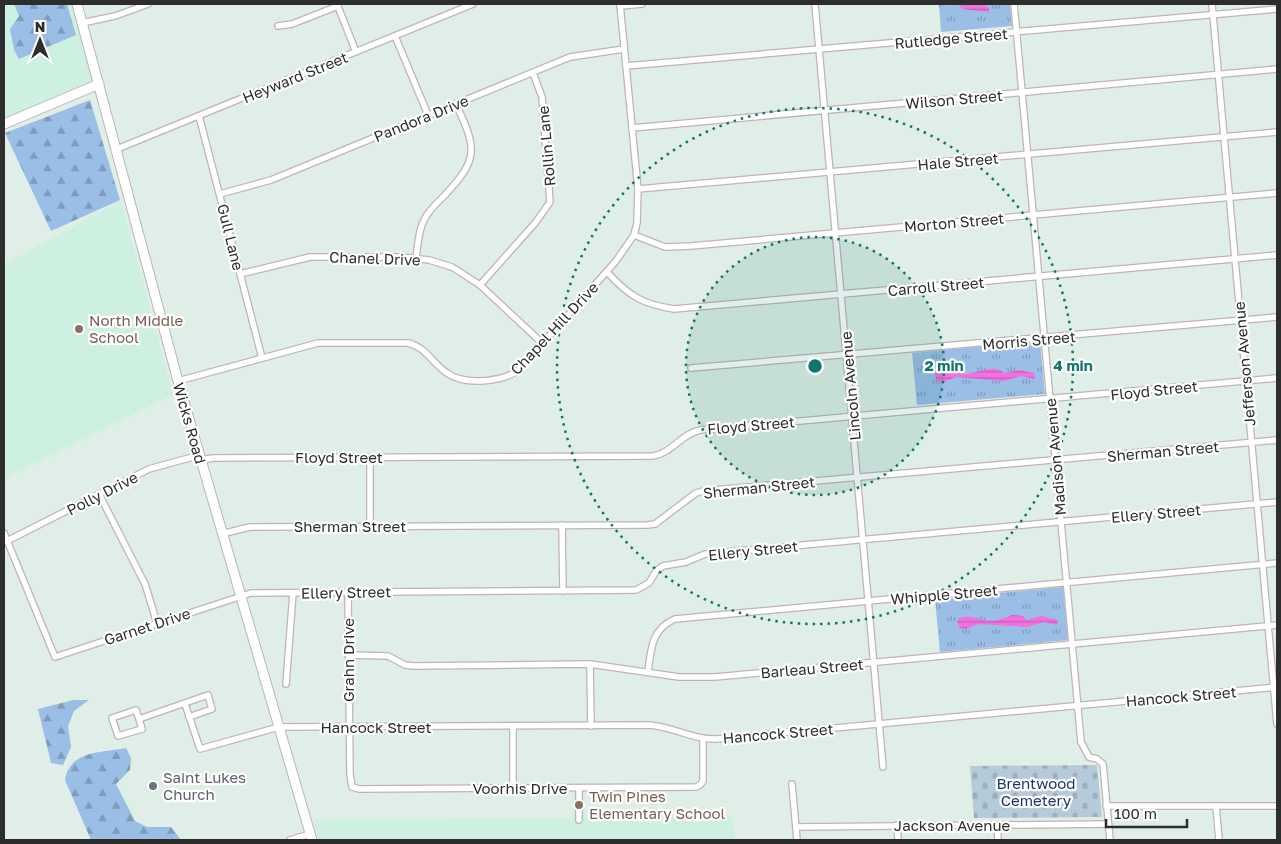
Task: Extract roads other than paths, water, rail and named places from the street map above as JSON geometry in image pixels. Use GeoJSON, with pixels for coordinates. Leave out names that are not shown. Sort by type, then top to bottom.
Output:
{"type":"FeatureCollection","features":[{"type":"Feature","properties":{"kind":"main road","name":"Wicks Road"},"geometry":{"type":"LineString","coordinates":[[77,4],[178,381],[239,596],[311,837]]}},
{"type":"Feature","properties":{"kind":"main road"},"geometry":{"type":"LineString","coordinates":[[4,124],[99,84]]}},
{"type":"Feature","properties":{"kind":"street"},"geometry":{"type":"LineString","coordinates":[[82,22],[115,16],[147,4]]}},
{"type":"Feature","properties":{"kind":"street","name":"Heyward Street"},"geometry":{"type":"LineString","coordinates":[[116,148],[473,4]]}},
{"type":"Feature","properties":{"kind":"street"},"geometry":{"type":"LineString","coordinates":[[620,5],[642,4]]}},
{"type":"Feature","properties":{"kind":"street","name":"Lincoln Avenue"},"geometry":{"type":"LineString","coordinates":[[815,4],[883,768]]}},
{"type":"Feature","properties":{"kind":"street","name":"Madison Avenue"},"geometry":{"type":"LineString","coordinates":[[1014,4],[1081,742],[1084,752],[1102,764],[1110,840]]}},
{"type":"Feature","properties":{"kind":"street","name":"Jefferson Avenue"},"geometry":{"type":"LineString","coordinates":[[1212,4],[1268,626],[1276,687],[1277,724]]}},
{"type":"Feature","properties":{"kind":"street"},"geometry":{"type":"LineString","coordinates":[[278,26],[292,24],[338,5],[356,52]]}},
{"type":"Feature","properties":{"kind":"street","name":"Chapel Hill Drive"},"geometry":{"type":"LineString","coordinates":[[178,381],[318,343],[408,342],[422,348],[446,373],[458,379],[502,379],[510,376],[520,368],[607,272],[634,235],[639,209],[638,189],[620,5]]}},
{"type":"Feature","properties":{"kind":"street","name":"Rutledge Street"},"geometry":{"type":"LineString","coordinates":[[626,66],[1277,9]]}},
{"type":"Feature","properties":{"kind":"street"},"geometry":{"type":"LineString","coordinates":[[395,36],[428,115]]}},
{"type":"Feature","properties":{"kind":"street","name":"Pandora Drive"},"geometry":{"type":"LineString","coordinates":[[220,194],[256,186],[581,54],[624,50]]}},
{"type":"Feature","properties":{"kind":"street","name":"Wilson Street"},"geometry":{"type":"LineString","coordinates":[[632,128],[1277,69]]}},
{"type":"Feature","properties":{"kind":"street","name":"Rollin Lane"},"geometry":{"type":"LineString","coordinates":[[480,285],[536,222],[550,202],[542,96],[533,72]]}},
{"type":"Feature","properties":{"kind":"street"},"geometry":{"type":"LineString","coordinates":[[416,258],[420,230],[424,218],[459,180],[471,157],[472,146],[469,134],[456,104]]}},
{"type":"Feature","properties":{"kind":"street","name":"Gull Lane"},"geometry":{"type":"LineString","coordinates":[[199,116],[262,358]]}},
{"type":"Feature","properties":{"kind":"street","name":"Hale Street"},"geometry":{"type":"LineString","coordinates":[[638,189],[1277,132]]}},
{"type":"Feature","properties":{"kind":"street","name":"Morton Street"},"geometry":{"type":"LineString","coordinates":[[634,235],[652,244],[674,248],[1277,193]]}},
{"type":"Feature","properties":{"kind":"street","name":"Carroll Street"},"geometry":{"type":"LineString","coordinates":[[607,272],[618,284],[643,302],[674,309],[1277,255]]}},
{"type":"Feature","properties":{"kind":"street","name":"Chanel Drive"},"geometry":{"type":"LineString","coordinates":[[240,274],[310,257],[416,258],[452,267],[480,285],[542,343]]}},
{"type":"Feature","properties":{"kind":"street","name":"Morris Street"},"geometry":{"type":"LineString","coordinates":[[691,368],[1277,317]]}},
{"type":"Feature","properties":{"kind":"street","name":"Floyd Street"},"geometry":{"type":"LineString","coordinates":[[200,457],[653,456],[666,452],[692,432],[700,430],[1277,378]]}},
{"type":"Feature","properties":{"kind":"street","name":"Sherman Street"},"geometry":{"type":"LineString","coordinates":[[221,534],[250,527],[655,524],[696,493],[703,491],[1277,440]]}},
{"type":"Feature","properties":{"kind":"street","name":"Polly Drive"},"geometry":{"type":"LineString","coordinates":[[7,541],[149,469],[200,457]]}},
{"type":"Feature","properties":{"kind":"street"},"geometry":{"type":"LineString","coordinates":[[370,457],[370,525]]}},
{"type":"Feature","properties":{"kind":"street"},"geometry":{"type":"LineString","coordinates":[[99,494],[145,584],[157,623]]}},
{"type":"Feature","properties":{"kind":"street","name":"Ellery Street"},"geometry":{"type":"LineString","coordinates":[[239,596],[251,593],[636,590],[649,583],[656,571],[663,566],[686,562],[706,554],[1277,502]]}},
{"type":"Feature","properties":{"kind":"street"},"geometry":{"type":"LineString","coordinates":[[562,525],[563,591]]}},
{"type":"Feature","properties":{"kind":"street"},"geometry":{"type":"LineString","coordinates":[[4,533],[7,541]]}},
{"type":"Feature","properties":{"kind":"street","name":"Garnet Drive"},"geometry":{"type":"LineString","coordinates":[[7,541],[55,657],[239,596]]}},
{"type":"Feature","properties":{"kind":"street","name":"Whipple Street"},"geometry":{"type":"LineString","coordinates":[[648,672],[653,639],[666,623],[675,619],[1277,563]]}},
{"type":"Feature","properties":{"kind":"street","name":"Grahn Drive"},"geometry":{"type":"LineString","coordinates":[[348,592],[352,787]]}},
{"type":"Feature","properties":{"kind":"street"},"geometry":{"type":"LineString","coordinates":[[286,684],[293,593]]}},
{"type":"Feature","properties":{"kind":"street","name":"Barleau Street"},"geometry":{"type":"LineString","coordinates":[[348,655],[388,656],[405,665],[414,666],[590,664],[648,672],[707,677],[1277,625]]}},
{"type":"Feature","properties":{"kind":"street"},"geometry":{"type":"LineString","coordinates":[[590,664],[590,726]]}},
{"type":"Feature","properties":{"kind":"street","name":"Hancock Street"},"geometry":{"type":"LineString","coordinates":[[190,717],[200,749],[279,727],[661,726],[703,740],[1276,687]]}},
{"type":"Feature","properties":{"kind":"street"},"geometry":{"type":"LineString","coordinates":[[139,719],[208,695],[212,709],[190,717],[185,704]]}},
{"type":"Feature","properties":{"kind":"street"},"geometry":{"type":"LineString","coordinates":[[136,710],[139,719],[142,729],[118,736],[112,718],[136,710]]}},
{"type":"Feature","properties":{"kind":"street"},"geometry":{"type":"LineString","coordinates":[[513,727],[513,788]]}},
{"type":"Feature","properties":{"kind":"street","name":"Voorhis Drive"},"geometry":{"type":"LineString","coordinates":[[352,787],[359,789],[579,788],[700,785],[703,781],[703,740]]}},
{"type":"Feature","properties":{"kind":"street"},"geometry":{"type":"LineString","coordinates":[[792,784],[797,840]]}},
{"type":"Feature","properties":{"kind":"street"},"geometry":{"type":"LineString","coordinates":[[579,788],[579,820]]}},
{"type":"Feature","properties":{"kind":"street"},"geometry":{"type":"LineString","coordinates":[[1106,806],[1277,806]]}},
{"type":"Feature","properties":{"kind":"street"},"geometry":{"type":"LineString","coordinates":[[1216,806],[1220,840]]}},
{"type":"Feature","properties":{"kind":"street","name":"Jackson Avenue"},"geometry":{"type":"LineString","coordinates":[[796,827],[1108,824]]}},
{"type":"Feature","properties":{"kind":"street"},"geometry":{"type":"LineString","coordinates":[[997,825],[998,840]]}},
{"type":"Feature","properties":{"kind":"street"},"geometry":{"type":"LineString","coordinates":[[897,826],[898,840]]}},
{"type":"Feature","properties":{"kind":"street"},"geometry":{"type":"LineString","coordinates":[[290,840],[311,837]]}},
{"type":"Feature","properties":{"kind":"place","name":"North Middle School"},"geometry":{"type":"Point","coordinates":[79,329]}},
{"type":"Feature","properties":{"kind":"place","name":"Saint Lukes Church"},"geometry":{"type":"Point","coordinates":[153,786]}},
{"type":"Feature","properties":{"kind":"place","name":"Twin Pines Elementary School"},"geometry":{"type":"Point","coordinates":[579,805]}},
{"type":"Feature","properties":{"kind":"park label","name":"Brentwood Cemetery"},"geometry":{"type":"Point","coordinates":[1036,792]}}]}
